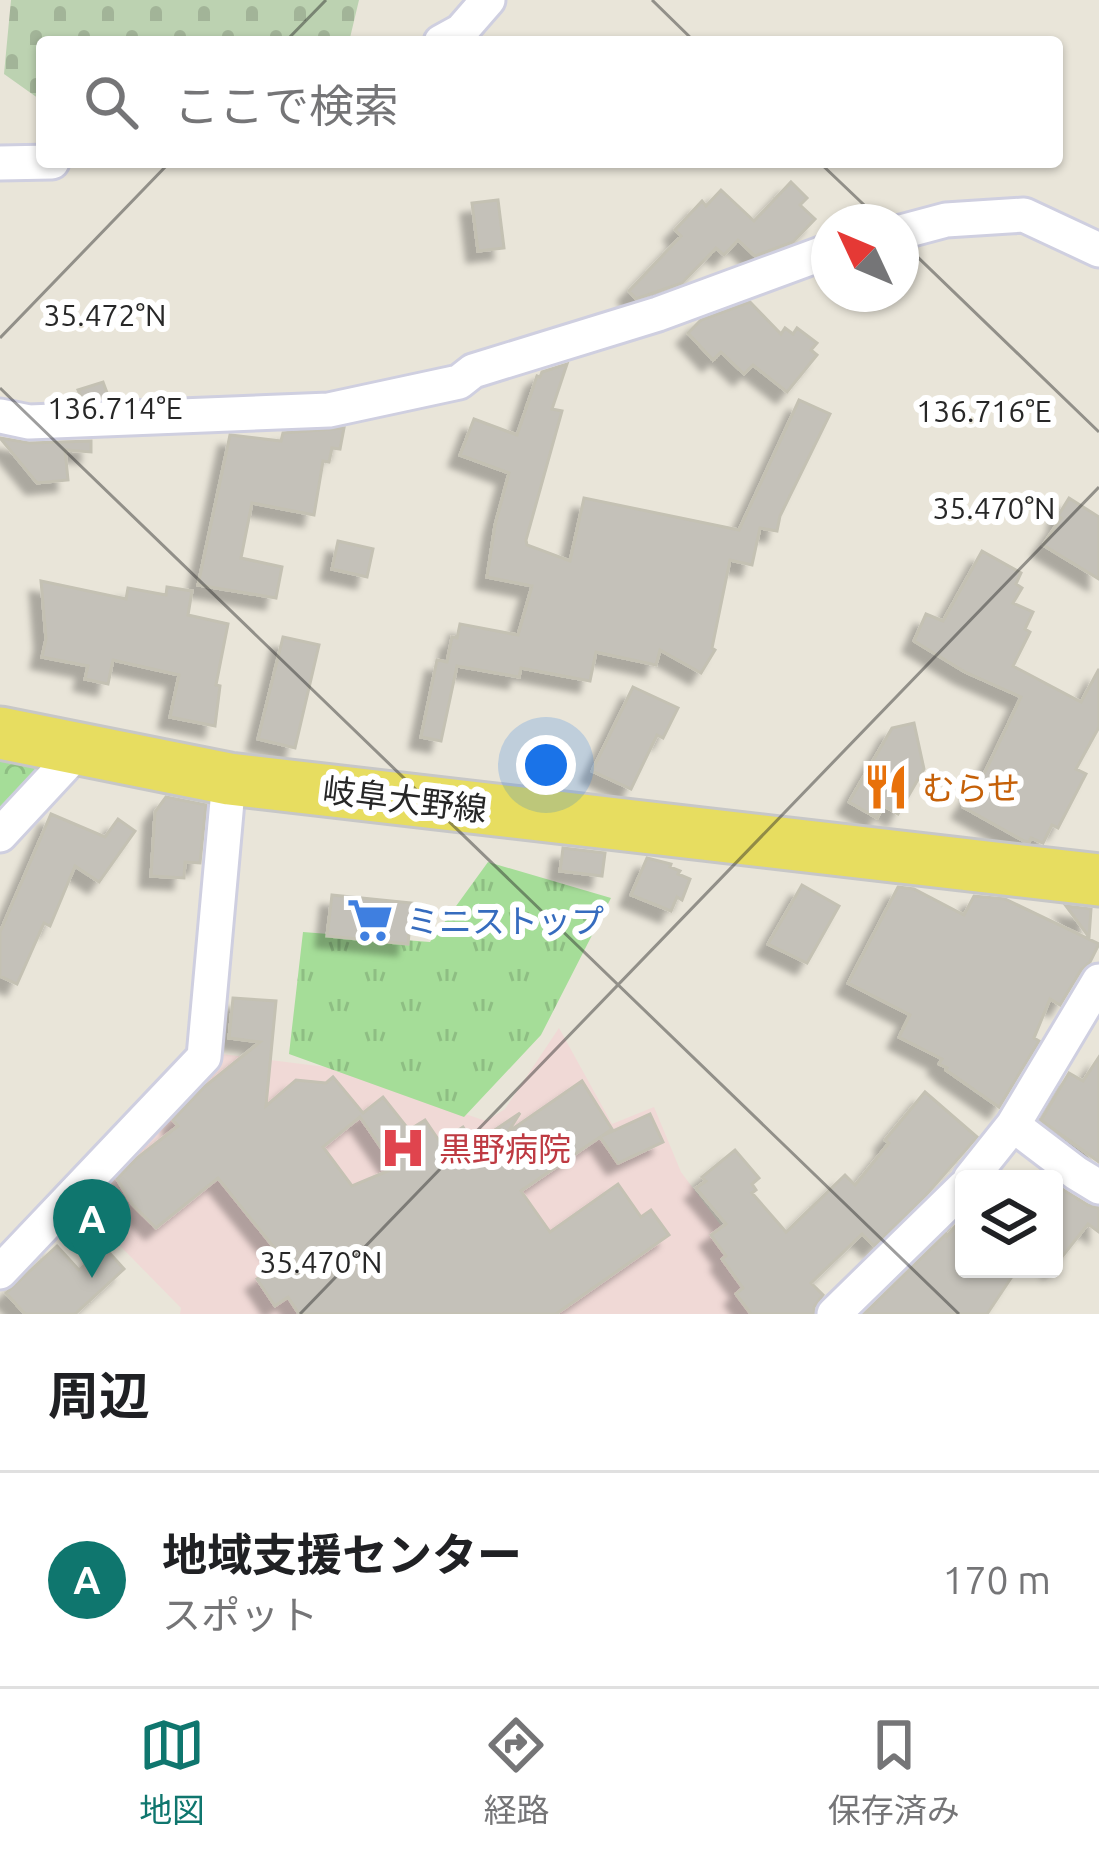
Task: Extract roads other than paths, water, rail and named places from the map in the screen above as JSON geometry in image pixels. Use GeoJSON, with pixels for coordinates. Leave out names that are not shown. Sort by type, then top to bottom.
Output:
{"type":"FeatureCollection","features":[{"type":"Feature","properties":{"kind":"main road","name":"岐阜大野線"},"geometry":{"type":"LineString","coordinates":[[0,734],[229,778],[1099,880]]}},
{"type":"Feature","properties":{"kind":"street"},"geometry":{"type":"LineString","coordinates":[[452,36],[488,0]]}},
{"type":"Feature","properties":{"kind":"street"},"geometry":{"type":"LineString","coordinates":[[0,164],[36,163]]}},
{"type":"Feature","properties":{"kind":"street"},"geometry":{"type":"LineString","coordinates":[[919,227],[946,220],[1024,215],[1099,250]]}},
{"type":"Feature","properties":{"kind":"street"},"geometry":{"type":"LineString","coordinates":[[0,416],[29,422],[328,410],[459,382],[473,371],[658,314],[811,258]]}},
{"type":"Feature","properties":{"kind":"street"},"geometry":{"type":"LineString","coordinates":[[0,835],[79,750]]}},
{"type":"Feature","properties":{"kind":"street"},"geometry":{"type":"LineString","coordinates":[[0,1272],[204,1057],[229,778]]}},
{"type":"Feature","properties":{"kind":"street"},"geometry":{"type":"LineString","coordinates":[[977,1170],[1013,1125],[1099,981]]}},
{"type":"Feature","properties":{"kind":"street"},"geometry":{"type":"LineString","coordinates":[[1013,1125],[1099,1187]]}},
{"type":"Feature","properties":{"kind":"street"},"geometry":{"type":"LineString","coordinates":[[834,1314],[955,1195]]}},
{"type":"Feature","properties":{"kind":"place","name":"むらせ"},"geometry":{"type":"Point","coordinates":[886,787]}},
{"type":"Feature","properties":{"kind":"place","name":"ミニストップ"},"geometry":{"type":"Point","coordinates":[370,920]}},
{"type":"Feature","properties":{"kind":"place","name":"黒野病院"},"geometry":{"type":"Point","coordinates":[403,1148]}},
{"type":"Feature","properties":{"kind":"place","name":"地域支援センター"},"geometry":{"type":"Point","coordinates":[92,1278]}}]}
